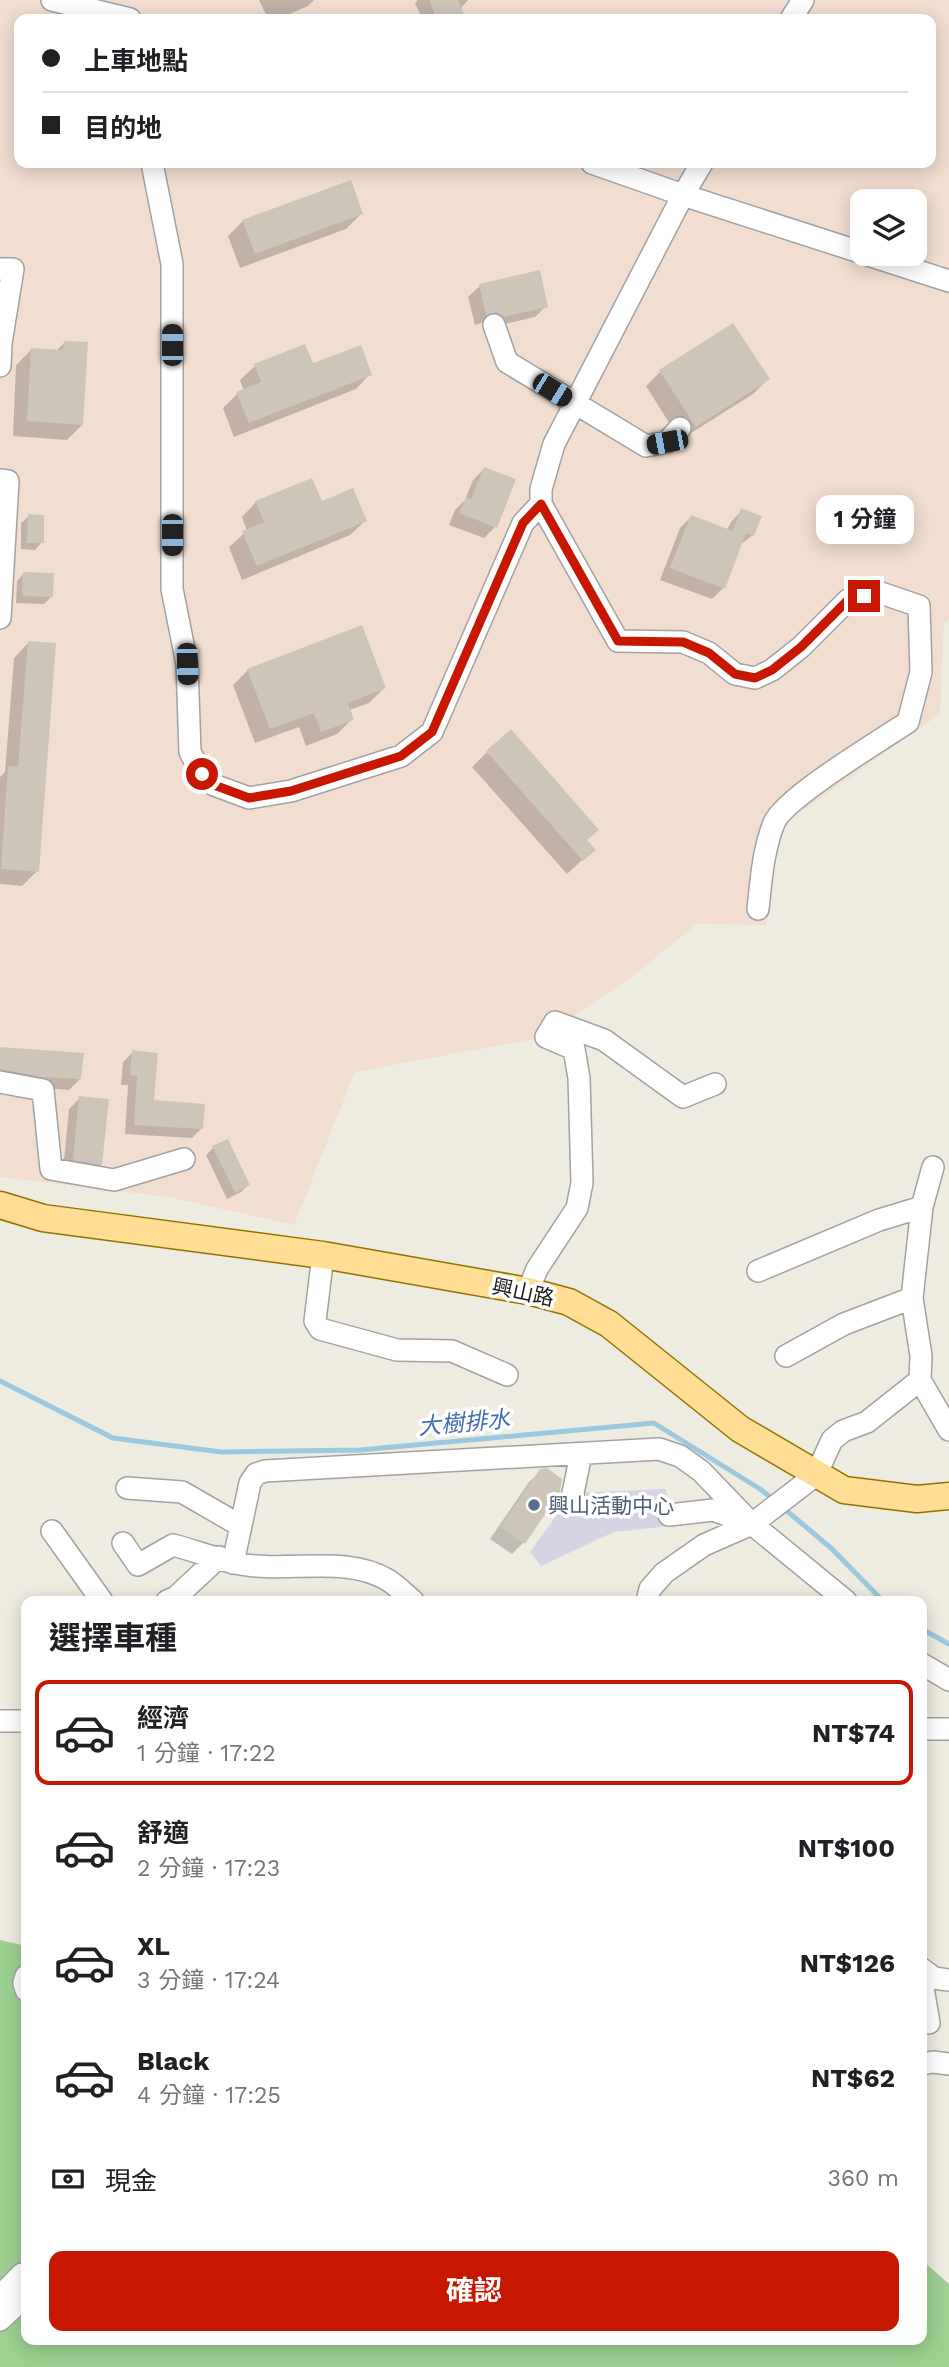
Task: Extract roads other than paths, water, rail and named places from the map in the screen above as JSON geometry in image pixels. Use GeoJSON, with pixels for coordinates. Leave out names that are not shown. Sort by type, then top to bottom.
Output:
{"type":"FeatureCollection","features":[{"type":"Feature","properties":{"kind":"main road"},"geometry":{"type":"LineString","coordinates":[[0,1205],[43,1218]]}},
{"type":"Feature","properties":{"kind":"main road","name":"興山路"},"geometry":{"type":"LineString","coordinates":[[43,1218],[323,1255],[528,1291],[569,1302],[609,1324],[740,1429],[844,1490],[918,1499],[949,1496]]}},
{"type":"Feature","properties":{"kind":"main road"},"geometry":{"type":"LineString","coordinates":[[0,1224],[43,1218]]}},
{"type":"Feature","properties":{"kind":"street"},"geometry":{"type":"LineString","coordinates":[[52,0],[107,14]]}},
{"type":"Feature","properties":{"kind":"street"},"geometry":{"type":"LineString","coordinates":[[153,168],[172,264],[172,589],[187,664],[190,752],[202,774],[214,785],[249,798],[291,791],[401,756],[432,732],[523,523],[541,504]]}},
{"type":"Feature","properties":{"kind":"street"},"geometry":{"type":"LineString","coordinates":[[606,168],[850,249]]}},
{"type":"Feature","properties":{"kind":"street"},"geometry":{"type":"LineString","coordinates":[[699,168],[554,444],[541,489],[541,504],[618,641],[683,642],[709,653],[735,674],[755,678],[772,670],[801,647],[848,600],[881,593],[919,606],[921,672],[908,722],[807,790],[775,821],[761,874],[758,909]]}},
{"type":"Feature","properties":{"kind":"street"},"geometry":{"type":"LineString","coordinates":[[903,266],[949,281]]}},
{"type":"Feature","properties":{"kind":"street"},"geometry":{"type":"LineString","coordinates":[[0,269],[13,269],[0,366]]}},
{"type":"Feature","properties":{"kind":"street"},"geometry":{"type":"LineString","coordinates":[[494,326],[507,362],[646,446],[667,442],[680,428]]}},
{"type":"Feature","properties":{"kind":"street"},"geometry":{"type":"LineString","coordinates":[[0,480],[9,481],[0,618]]}},
{"type":"Feature","properties":{"kind":"street"},"geometry":{"type":"LineString","coordinates":[[528,1291],[537,1269],[577,1208],[582,1183],[579,1078],[574,1049],[546,1037],[555,1022],[604,1040],[683,1097],[715,1084]]}},
{"type":"Feature","properties":{"kind":"street"},"geometry":{"type":"LineString","coordinates":[[0,1082],[43,1090],[51,1169],[114,1180],[184,1159]]}},
{"type":"Feature","properties":{"kind":"street"},"geometry":{"type":"LineString","coordinates":[[933,1167],[922,1207],[912,1298],[921,1356],[920,1380],[949,1430]]}},
{"type":"Feature","properties":{"kind":"street"},"geometry":{"type":"LineString","coordinates":[[758,1271],[880,1220],[922,1207]]}},
{"type":"Feature","properties":{"kind":"street"},"geometry":{"type":"LineString","coordinates":[[323,1255],[315,1321],[320,1329],[397,1350],[452,1351],[508,1375]]}},
{"type":"Feature","properties":{"kind":"street"},"geometry":{"type":"LineString","coordinates":[[786,1356],[844,1324],[912,1298]]}},
{"type":"Feature","properties":{"kind":"street"},"geometry":{"type":"LineString","coordinates":[[648,1596],[650,1589],[664,1573],[704,1545],[752,1524],[816,1475],[832,1440],[843,1431],[867,1422],[920,1380]]}},
{"type":"Feature","properties":{"kind":"street"},"geometry":{"type":"LineString","coordinates":[[177,1596],[226,1560],[241,1526],[250,1483],[256,1475],[265,1471],[659,1449],[680,1455],[701,1471],[752,1524],[840,1596]]}},
{"type":"Feature","properties":{"kind":"street"},"geometry":{"type":"LineString","coordinates":[[573,1493],[581,1454]]}},
{"type":"Feature","properties":{"kind":"street"},"geometry":{"type":"LineString","coordinates":[[127,1488],[182,1492],[241,1526]]}},
{"type":"Feature","properties":{"kind":"street"},"geometry":{"type":"LineString","coordinates":[[669,1515],[713,1510],[752,1524]]}},
{"type":"Feature","properties":{"kind":"street"},"geometry":{"type":"LineString","coordinates":[[52,1531],[98,1596]]}},
{"type":"Feature","properties":{"kind":"street"},"geometry":{"type":"LineString","coordinates":[[123,1543],[138,1565],[173,1545],[226,1560],[300,1568],[348,1566],[389,1581],[407,1596]]}},
{"type":"Feature","properties":{"kind":"street"},"geometry":{"type":"LineString","coordinates":[[927,1667],[949,1680]]}},
{"type":"Feature","properties":{"kind":"street"},"geometry":{"type":"LineString","coordinates":[[0,1721],[21,1721]]}},
{"type":"Feature","properties":{"kind":"street"},"geometry":{"type":"LineString","coordinates":[[927,1729],[949,1729]]}},
{"type":"Feature","properties":{"kind":"street"},"geometry":{"type":"LineString","coordinates":[[927,1973],[934,1978],[949,1980]]}},
{"type":"Feature","properties":{"kind":"street"},"geometry":{"type":"LineString","coordinates":[[927,2011],[929,2022]]}},
{"type":"Feature","properties":{"kind":"street"},"geometry":{"type":"LineString","coordinates":[[927,2063],[949,2064]]}},
{"type":"Feature","properties":{"kind":"street"},"geometry":{"type":"LineString","coordinates":[[0,2296],[21,2275]]}},
{"type":"Feature","properties":{"kind":"street"},"geometry":{"type":"LineString","coordinates":[[0,2320],[21,2301]]}},
{"type":"Feature","properties":{"kind":"waterway","name":"大樹排水"},"geometry":{"type":"LineString","coordinates":[[0,1381],[113,1438],[221,1452],[360,1450],[654,1423],[774,1500]]}},
{"type":"Feature","properties":{"kind":"waterway","name":"大樹排水"},"geometry":{"type":"LineString","coordinates":[[781,1506],[831,1548],[878,1596]]}},
{"type":"Feature","properties":{"kind":"waterway","name":"大樹排水"},"geometry":{"type":"LineString","coordinates":[[927,1632],[949,1644]]}},
{"type":"Feature","properties":{"kind":"place","name":"興山活動中心"},"geometry":{"type":"Point","coordinates":[534,1505]}}]}
